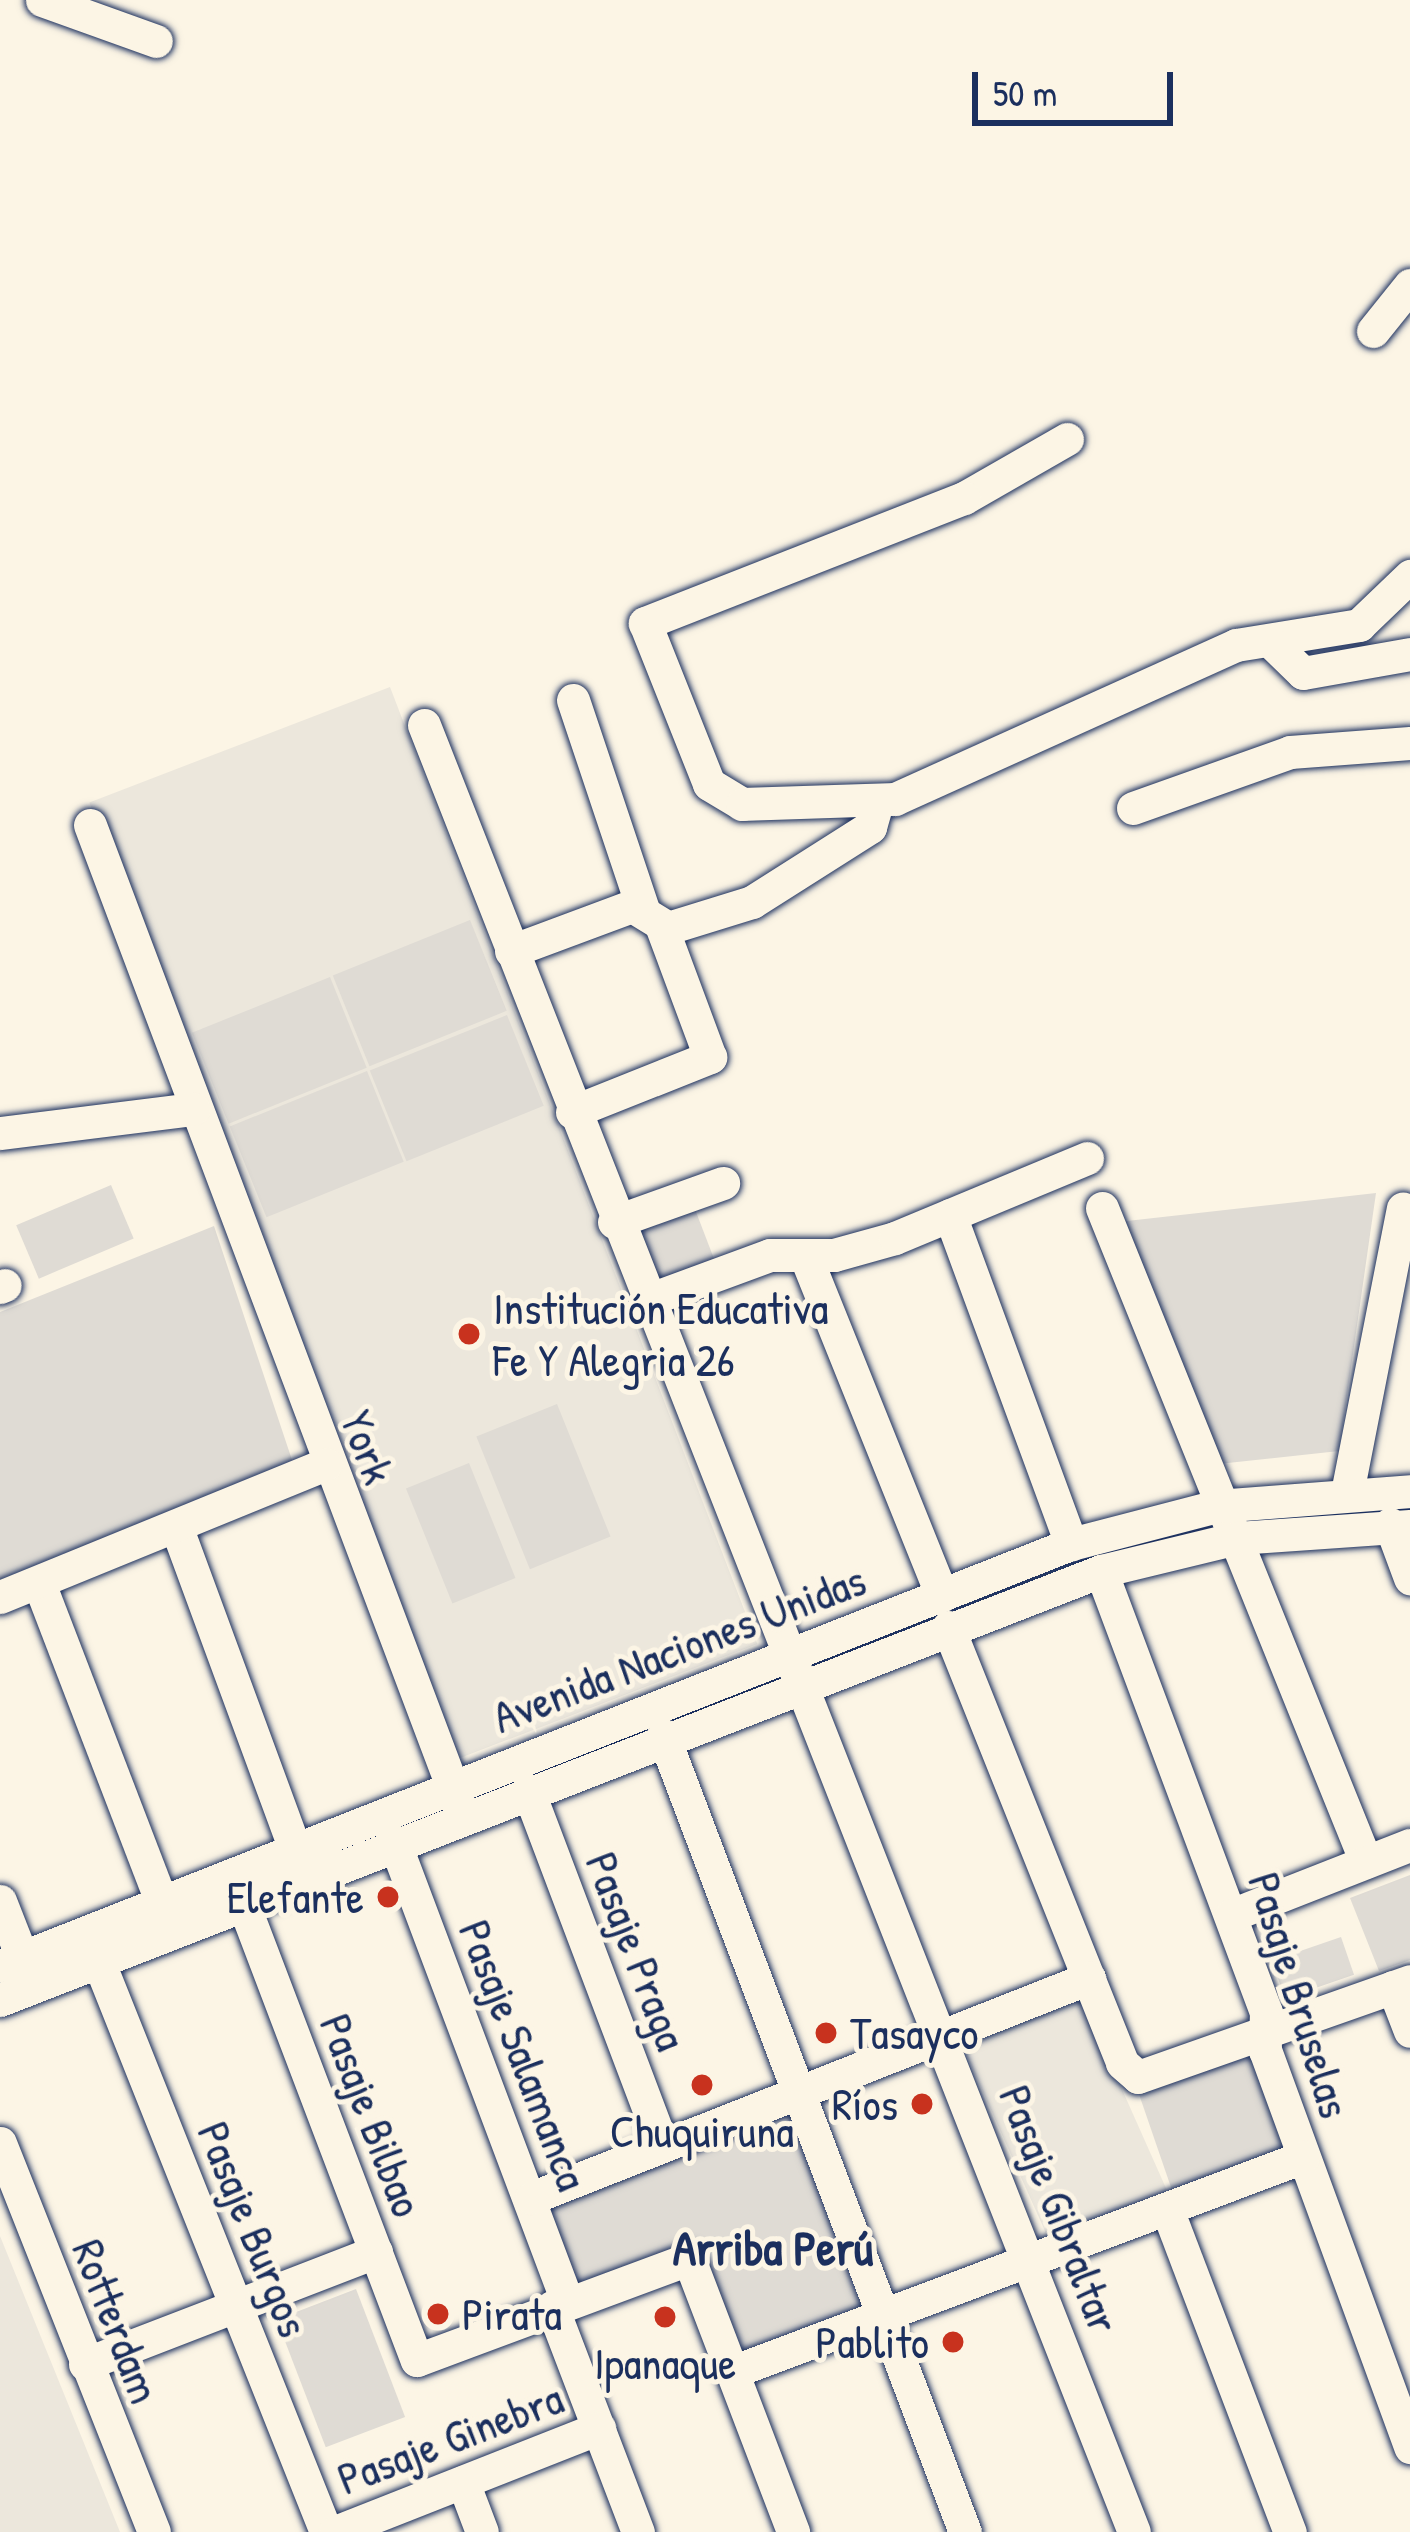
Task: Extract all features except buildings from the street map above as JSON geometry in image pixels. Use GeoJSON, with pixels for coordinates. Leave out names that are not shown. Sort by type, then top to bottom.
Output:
{"type":"FeatureCollection","features":[{"type":"Feature","properties":{"kind":"street"},"geometry":{"type":"LineString","coordinates":[[41,0],[156,41]]}},
{"type":"Feature","properties":{"kind":"street"},"geometry":{"type":"LineString","coordinates":[[1373,332],[1410,285]]}},
{"type":"Feature","properties":{"kind":"street"},"geometry":{"type":"LineString","coordinates":[[1067,439],[964,498],[645,623],[700,772],[720,794],[814,809],[877,803],[1236,645],[1274,645],[1359,625],[1410,576]]}},
{"type":"Feature","properties":{"kind":"street"},"geometry":{"type":"LineString","coordinates":[[1274,645],[1303,673],[1410,654]]}},
{"type":"Feature","properties":{"kind":"street"},"geometry":{"type":"LineString","coordinates":[[572,1112],[710,1057],[653,919],[573,700]]}},
{"type":"Feature","properties":{"kind":"street","name":"Pasaje Gibraltar"},"geometry":{"type":"LineString","coordinates":[[424,725],[645,1301],[944,2034],[1134,2532]]}},
{"type":"Feature","properties":{"kind":"street"},"geometry":{"type":"LineString","coordinates":[[1133,808],[1291,752],[1410,743]]}},
{"type":"Feature","properties":{"kind":"street"},"geometry":{"type":"LineString","coordinates":[[511,950],[782,888],[870,827],[877,803]]}},
{"type":"Feature","properties":{"kind":"street","name":"York"},"geometry":{"type":"LineString","coordinates":[[90,824],[326,1464],[457,1799]]}},
{"type":"Feature","properties":{"kind":"street"},"geometry":{"type":"LineString","coordinates":[[0,1133],[194,1109]]}},
{"type":"Feature","properties":{"kind":"street"},"geometry":{"type":"LineString","coordinates":[[645,1301],[770,1255],[805,1255],[950,1215],[1087,1158]]}},
{"type":"Feature","properties":{"kind":"street"},"geometry":{"type":"LineString","coordinates":[[614,1222],[723,1184]]}},
{"type":"Feature","properties":{"kind":"street"},"geometry":{"type":"LineString","coordinates":[[1102,1208],[1217,1506],[1237,1538],[1366,1862]]}},
{"type":"Feature","properties":{"kind":"street"},"geometry":{"type":"LineString","coordinates":[[1347,1493],[1403,1208]]}},
{"type":"Feature","properties":{"kind":"street"},"geometry":{"type":"LineString","coordinates":[[950,1215],[1071,1544]]}},
{"type":"Feature","properties":{"kind":"street"},"geometry":{"type":"LineString","coordinates":[[805,1255],[1122,2063],[1138,2077],[1401,1984],[1410,2031]]}},
{"type":"Feature","properties":{"kind":"street"},"geometry":{"type":"LineString","coordinates":[[0,1597],[326,1464]]}},
{"type":"Feature","properties":{"kind":"street","name":"Avenida Naciones Unidas"},"geometry":{"type":"LineString","coordinates":[[945,1611],[1071,1544],[1217,1506],[1410,1491]]}},
{"type":"Feature","properties":{"kind":"street"},"geometry":{"type":"LineString","coordinates":[[1400,1525],[1410,1578]]}},
{"type":"Feature","properties":{"kind":"street","name":"Avenida Naciones Unidas"},"geometry":{"type":"LineString","coordinates":[[11,1962],[294,1846],[457,1799],[945,1611],[1237,1538],[1400,1525]]}},
{"type":"Feature","properties":{"kind":"street"},"geometry":{"type":"LineString","coordinates":[[176,1526],[294,1846]]}},
{"type":"Feature","properties":{"kind":"street","name":"Pasaje Bruselas"},"geometry":{"type":"LineString","coordinates":[[1101,1571],[1231,1915],[1303,2157],[1410,2447]]}},
{"type":"Feature","properties":{"kind":"street"},"geometry":{"type":"LineString","coordinates":[[38,1583],[161,1900]]}},
{"type":"Feature","properties":{"kind":"street","name":"Avenida Naciones Unidas"},"geometry":{"type":"LineString","coordinates":[[0,2000],[394,1841],[457,1799],[528,1790],[663,1735],[793,1668]]}},
{"type":"Feature","properties":{"kind":"street"},"geometry":{"type":"LineString","coordinates":[[663,1735],[965,2532]]}},
{"type":"Feature","properties":{"kind":"street","name":"Pasaje Praga"},"geometry":{"type":"LineString","coordinates":[[528,1790],[662,2144]]}},
{"type":"Feature","properties":{"kind":"street","name":"Pasaje Salamanca"},"geometry":{"type":"LineString","coordinates":[[394,1841],[531,2198],[598,2428],[638,2532]]}},
{"type":"Feature","properties":{"kind":"street"},"geometry":{"type":"LineString","coordinates":[[1231,1915],[1410,1845]]}},
{"type":"Feature","properties":{"kind":"street"},"geometry":{"type":"LineString","coordinates":[[0,1901],[11,1962]]}},
{"type":"Feature","properties":{"kind":"street","name":"Pasaje Bilbao"},"geometry":{"type":"LineString","coordinates":[[243,1903],[417,2360],[560,2304]]}},
{"type":"Feature","properties":{"kind":"street","name":"Pasaje Burgos"},"geometry":{"type":"LineString","coordinates":[[98,1960],[331,2532]]}},
{"type":"Feature","properties":{"kind":"street"},"geometry":{"type":"LineString","coordinates":[[531,2198],[1089,1978]]}},
{"type":"Feature","properties":{"kind":"street","name":"Rotterdam"},"geometry":{"type":"LineString","coordinates":[[0,2143],[154,2532]]}},
{"type":"Feature","properties":{"kind":"street"},"geometry":{"type":"LineString","coordinates":[[732,2372],[886,2319],[1032,2258],[1303,2157]]}},
{"type":"Feature","properties":{"kind":"street"},"geometry":{"type":"LineString","coordinates":[[1167,2209],[1290,2532]]}},
{"type":"Feature","properties":{"kind":"street"},"geometry":{"type":"LineString","coordinates":[[85,2364],[376,2252]]}},
{"type":"Feature","properties":{"kind":"street"},"geometry":{"type":"LineString","coordinates":[[560,2304],[689,2259],[793,2532]]}},
{"type":"Feature","properties":{"kind":"street","name":"Pasaje Ginebra"},"geometry":{"type":"LineString","coordinates":[[331,2532],[598,2428]]}},
{"type":"Feature","properties":{"kind":"street"},"geometry":{"type":"LineString","coordinates":[[463,2482],[482,2532]]}},
{"type":"Feature","properties":{"kind":"shaded area","name":"Institución Educativa Fe Y Alegria 26"},"geometry":{"type":"Polygon","coordinates":[[[390,687],[757,1644],[457,1759],[89,802],[390,687]]]}},
{"type":"Feature","properties":{"kind":"shaded area"},"geometry":{"type":"Polygon","coordinates":[[[470,920],[507,1011],[369,1066],[333,975],[470,920]]]}},
{"type":"Feature","properties":{"kind":"shaded area"},"geometry":{"type":"Polygon","coordinates":[[[330,977],[367,1068],[229,1124],[192,1033],[330,977]]]}},
{"type":"Feature","properties":{"kind":"shaded area"},"geometry":{"type":"Polygon","coordinates":[[[507,1015],[544,1106],[406,1161],[370,1070],[507,1015]]]}},
{"type":"Feature","properties":{"kind":"shaded area"},"geometry":{"type":"Polygon","coordinates":[[[367,1071],[404,1162],[266,1217],[230,1126],[367,1071]]]}},
{"type":"Feature","properties":{"kind":"shaded area"},"geometry":{"type":"Polygon","coordinates":[[[111,1185],[134,1238],[39,1279],[16,1225],[111,1185]]]}},
{"type":"Feature","properties":{"kind":"shaded area"},"geometry":{"type":"Polygon","coordinates":[[[1376,1193],[1339,1451],[1209,1465],[1118,1222],[1376,1193]]]}},
{"type":"Feature","properties":{"kind":"shaded area"},"geometry":{"type":"Polygon","coordinates":[[[693,1204],[718,1268],[659,1291],[634,1227],[693,1204]]]}},
{"type":"Feature","properties":{"kind":"shaded area"},"geometry":{"type":"Polygon","coordinates":[[[214,1226],[296,1472],[0,1594],[0,1312],[214,1226]]]}},
{"type":"Feature","properties":{"kind":"shaded area"},"geometry":{"type":"Polygon","coordinates":[[[557,1404],[611,1537],[530,1569],[476,1437],[557,1404]]]}},
{"type":"Feature","properties":{"kind":"shaded area"},"geometry":{"type":"Polygon","coordinates":[[[469,1463],[515,1578],[452,1603],[406,1488],[469,1463]]]}},
{"type":"Feature","properties":{"kind":"shaded area"},"geometry":{"type":"Polygon","coordinates":[[[1410,1875],[1410,1960],[1379,1971],[1350,1898],[1410,1875]]]}},
{"type":"Feature","properties":{"kind":"shaded area"},"geometry":{"type":"Polygon","coordinates":[[[1341,1937],[1354,1975],[1285,1999],[1272,1961],[1341,1937]]]}},
{"type":"Feature","properties":{"kind":"shaded area"},"geometry":{"type":"Polygon","coordinates":[[[1080,1995],[1169,2196],[1053,2248],[963,2047],[1080,1995]]]}},
{"type":"Feature","properties":{"kind":"shaded area"},"geometry":{"type":"Polygon","coordinates":[[[1262,2046],[1298,2151],[1173,2194],[1137,2089],[1262,2046]]]}},
{"type":"Feature","properties":{"kind":"shaded area"},"geometry":{"type":"Polygon","coordinates":[[[790,2097],[872,2317],[735,2367],[691,2253],[570,2295],[538,2201],[790,2097]]]}},
{"type":"Feature","properties":{"kind":"shaded area"},"geometry":{"type":"Polygon","coordinates":[[[0,2236],[120,2532],[0,2532],[0,2236]]]}},
{"type":"Feature","properties":{"kind":"shaded area"},"geometry":{"type":"Polygon","coordinates":[[[356,2289],[405,2417],[326,2447],[277,2319],[356,2289]]]}},
{"type":"Feature","properties":{"kind":"place","name":"Institución Educativa Fe Y Alegria 26"},"geometry":{"type":"Point","coordinates":[469,1334]}},
{"type":"Feature","properties":{"kind":"place","name":"Elefante"},"geometry":{"type":"Point","coordinates":[388,1897]}},
{"type":"Feature","properties":{"kind":"place","name":"Tasayco"},"geometry":{"type":"Point","coordinates":[826,2033]}},
{"type":"Feature","properties":{"kind":"place","name":"Chuquiruna"},"geometry":{"type":"Point","coordinates":[702,2085]}},
{"type":"Feature","properties":{"kind":"place","name":"Ríos"},"geometry":{"type":"Point","coordinates":[922,2104]}},
{"type":"Feature","properties":{"kind":"place","name":"Pirata"},"geometry":{"type":"Point","coordinates":[438,2314]}},
{"type":"Feature","properties":{"kind":"place","name":"Ipanaque"},"geometry":{"type":"Point","coordinates":[665,2317]}},
{"type":"Feature","properties":{"kind":"place","name":"Pablito"},"geometry":{"type":"Point","coordinates":[953,2342]}},
{"type":"Feature","properties":{"kind":"district","name":"Arriba Perú"},"geometry":{"type":"Point","coordinates":[773,2248]}}]}
